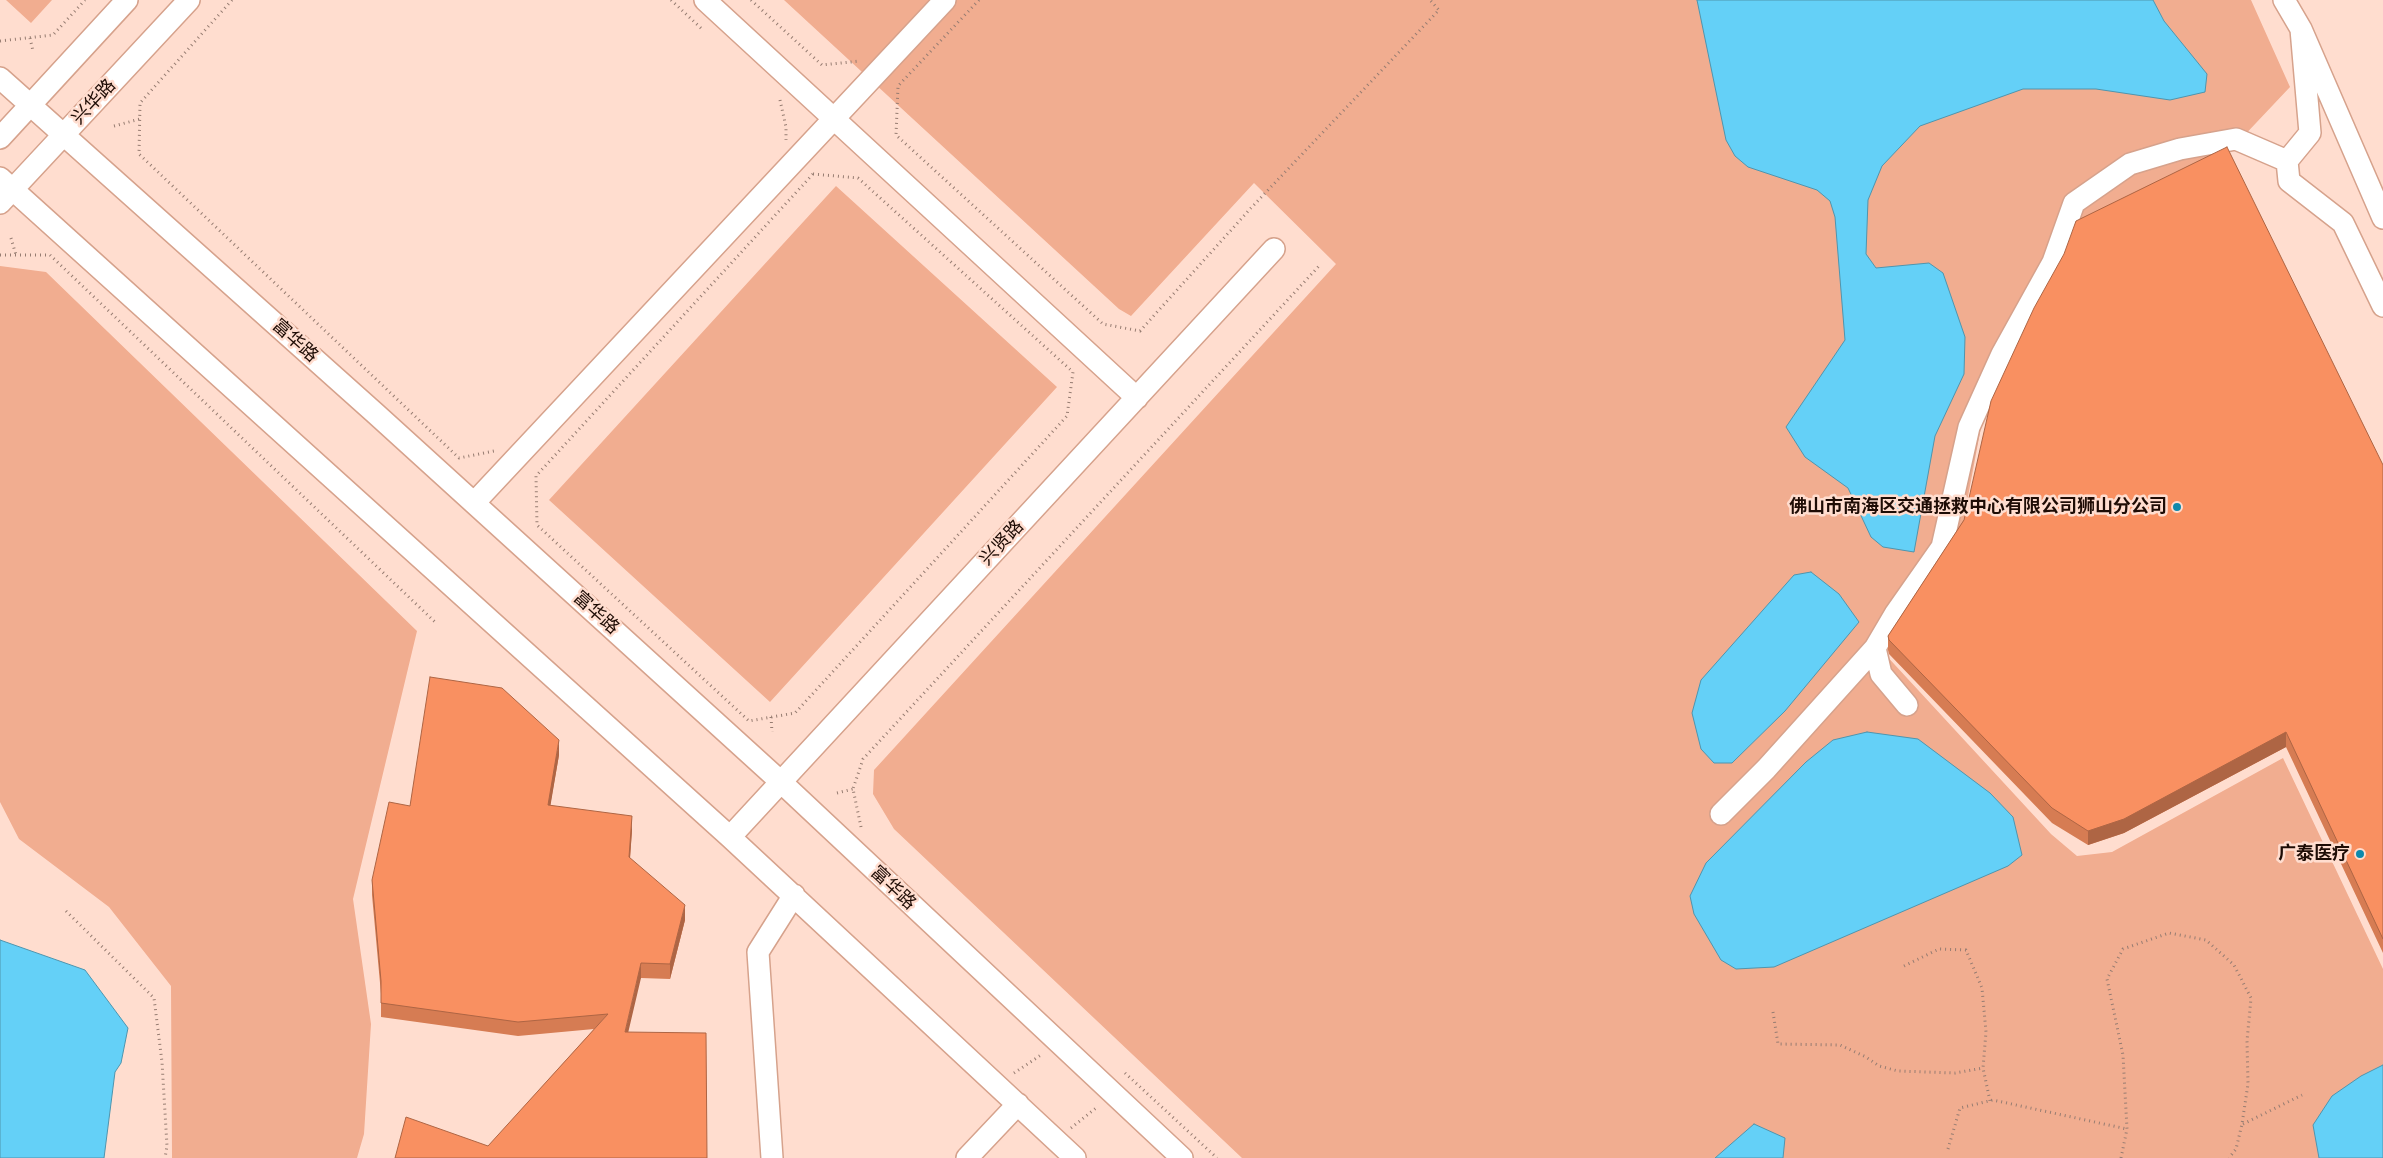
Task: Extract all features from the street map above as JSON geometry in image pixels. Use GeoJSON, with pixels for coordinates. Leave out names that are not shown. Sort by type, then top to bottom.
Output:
{"type":"FeatureCollection","features":[{"type":"Feature","properties":{"kind":"street"},"geometry":{"type":"LineString","coordinates":[[0,138],[127,0]]}},
{"type":"Feature","properties":{"kind":"street","name":"兴华路"},"geometry":{"type":"LineString","coordinates":[[4,190],[65,134],[189,0]]}},
{"type":"Feature","properties":{"kind":"street"},"geometry":{"type":"LineString","coordinates":[[705,0],[1136,398]]}},
{"type":"Feature","properties":{"kind":"street"},"geometry":{"type":"LineString","coordinates":[[474,503],[945,0]]}},
{"type":"Feature","properties":{"kind":"street"},"geometry":{"type":"LineString","coordinates":[[2284,0],[2301,29],[2383,218]]}},
{"type":"Feature","properties":{"kind":"street"},"geometry":{"type":"LineString","coordinates":[[2301,29],[2310,133],[2287,161],[2289,181],[2343,223],[2383,306]]}},
{"type":"Feature","properties":{"kind":"street","name":"富华路"},"geometry":{"type":"LineString","coordinates":[[0,78],[30,106],[65,134],[781,782],[1182,1158]]}},
{"type":"Feature","properties":{"kind":"street"},"geometry":{"type":"LineString","coordinates":[[1722,814],[1766,769],[1875,648],[1895,614],[1942,547],[1969,427],[2002,354],[2053,262],[2074,203],[2130,164],[2180,149],[2236,140],[2287,161]]}},
{"type":"Feature","properties":{"kind":"street"},"geometry":{"type":"LineString","coordinates":[[4,190],[730,837],[1076,1158]]}},
{"type":"Feature","properties":{"kind":"street","name":"兴贤路"},"geometry":{"type":"LineString","coordinates":[[730,837],[1274,249]]}},
{"type":"Feature","properties":{"kind":"street"},"geometry":{"type":"LineString","coordinates":[[1875,648],[1881,674],[1906,705]]}},
{"type":"Feature","properties":{"kind":"street"},"geometry":{"type":"LineString","coordinates":[[772,1158],[758,952],[794,895]]}},
{"type":"Feature","properties":{"kind":"street"},"geometry":{"type":"LineString","coordinates":[[967,1158],[1018,1104]]}},
{"type":"Feature","properties":{"kind":"path"},"geometry":{"type":"LineString","coordinates":[[0,41],[53,35],[85,0]]}},
{"type":"Feature","properties":{"kind":"path"},"geometry":{"type":"LineString","coordinates":[[232,0],[140,103],[138,154],[459,458],[496,451]]}},
{"type":"Feature","properties":{"kind":"path"},"geometry":{"type":"LineString","coordinates":[[671,0],[707,33]]}},
{"type":"Feature","properties":{"kind":"path"},"geometry":{"type":"LineString","coordinates":[[751,0],[822,65],[868,60]]}},
{"type":"Feature","properties":{"kind":"path"},"geometry":{"type":"LineString","coordinates":[[979,0],[898,86],[896,136],[1103,324],[1140,330],[1251,208],[1439,10],[1430,0]]}},
{"type":"Feature","properties":{"kind":"path"},"geometry":{"type":"LineString","coordinates":[[30,38],[33,51]]}},
{"type":"Feature","properties":{"kind":"path"},"geometry":{"type":"LineString","coordinates":[[774,94],[781,100],[786,127],[786,140],[779,148]]}},
{"type":"Feature","properties":{"kind":"path"},"geometry":{"type":"LineString","coordinates":[[114,126],[140,119]]}},
{"type":"Feature","properties":{"kind":"path"},"geometry":{"type":"LineString","coordinates":[[813,174],[842,175],[858,178],[1073,372],[1067,416],[794,714],[771,717],[750,721],[537,525],[536,476],[813,174]]}},
{"type":"Feature","properties":{"kind":"path"},"geometry":{"type":"LineString","coordinates":[[11,238],[16,255]]}},
{"type":"Feature","properties":{"kind":"path"},"geometry":{"type":"LineString","coordinates":[[0,255],[50,255],[435,622]]}},
{"type":"Feature","properties":{"kind":"path"},"geometry":{"type":"LineString","coordinates":[[861,829],[853,789],[863,759],[1319,266]]}},
{"type":"Feature","properties":{"kind":"path"},"geometry":{"type":"LineString","coordinates":[[771,717],[772,732]]}},
{"type":"Feature","properties":{"kind":"path"},"geometry":{"type":"LineString","coordinates":[[838,793],[853,789]]}},
{"type":"Feature","properties":{"kind":"path"},"geometry":{"type":"LineString","coordinates":[[66,911],[154,998],[162,1062],[167,1146],[165,1158]]}},
{"type":"Feature","properties":{"kind":"path"},"geometry":{"type":"LineString","coordinates":[[2121,1158],[2127,1129],[2123,1056],[2107,980],[2123,949],[2169,933],[2206,940],[2234,965],[2251,998],[2247,1041],[2248,1084],[2236,1149],[2229,1158]]}},
{"type":"Feature","properties":{"kind":"path"},"geometry":{"type":"LineString","coordinates":[[1904,966],[1939,949],[1966,950],[1982,988],[1986,1032],[1983,1068],[1990,1101]]}},
{"type":"Feature","properties":{"kind":"path"},"geometry":{"type":"LineString","coordinates":[[1773,1012],[1778,1044],[1840,1046],[1879,1066],[1898,1071],[1955,1073],[1983,1068]]}},
{"type":"Feature","properties":{"kind":"path"},"geometry":{"type":"LineString","coordinates":[[1007,1077],[1041,1055]]}},
{"type":"Feature","properties":{"kind":"path"},"geometry":{"type":"LineString","coordinates":[[1118,1067],[1217,1158]]}},
{"type":"Feature","properties":{"kind":"path"},"geometry":{"type":"LineString","coordinates":[[2242,1124],[2302,1095]]}},
{"type":"Feature","properties":{"kind":"path"},"geometry":{"type":"LineString","coordinates":[[1948,1148],[1960,1108],[1990,1101],[2127,1129]]}},
{"type":"Feature","properties":{"kind":"path"},"geometry":{"type":"LineString","coordinates":[[1065,1132],[1096,1108]]}},
{"type":"Feature","properties":{"kind":"shaded area"},"geometry":{"type":"Polygon","coordinates":[[[6,0],[52,0],[31,23],[6,0]]]}},
{"type":"Feature","properties":{"kind":"shaded area"},"geometry":{"type":"Polygon","coordinates":[[[784,0],[2251,0],[2290,87],[1984,411],[1961,534],[1883,652],[2051,834],[2077,856],[2112,852],[2283,758],[2383,969],[2383,1158],[1242,1158],[894,829],[873,794],[874,770],[1336,264],[1254,183],[1131,316],[1119,309],[784,0]]]}},
{"type":"Feature","properties":{"kind":"shaded area"},"geometry":{"type":"Polygon","coordinates":[[[836,186],[1057,387],[770,702],[549,500],[836,186]]]}},
{"type":"Feature","properties":{"kind":"shaded area"},"geometry":{"type":"Polygon","coordinates":[[[0,266],[46,272],[417,631],[353,899],[371,1024],[364,1134],[357,1158],[172,1158],[171,986],[109,907],[19,839],[0,802],[0,266]]]}},
{"type":"Feature","properties":{"kind":"water"},"geometry":{"type":"Polygon","coordinates":[[[1697,0],[2153,0],[2164,21],[2207,74],[2205,92],[2170,100],[2096,89],[2023,89],[1920,126],[1882,166],[1868,200],[1866,254],[1876,268],[1929,263],[1943,273],[1965,337],[1964,374],[1935,436],[1914,552],[1883,547],[1871,537],[1848,488],[1805,457],[1786,427],[1845,340],[1835,217],[1830,201],[1817,190],[1748,167],[1735,156],[1726,140],[1697,0]]]}},
{"type":"Feature","properties":{"kind":"water"},"geometry":{"type":"Polygon","coordinates":[[[1811,572],[1839,594],[1859,622],[1785,711],[1732,763],[1714,763],[1701,749],[1692,713],[1701,680],[1794,575],[1811,572]]]}},
{"type":"Feature","properties":{"kind":"water"},"geometry":{"type":"Polygon","coordinates":[[[1867,732],[1918,739],[1990,793],[2013,817],[2022,855],[2008,866],[1774,967],[1736,969],[1721,960],[1694,914],[1690,896],[1706,863],[1806,762],[1833,740],[1867,732]]]}},
{"type":"Feature","properties":{"kind":"water"},"geometry":{"type":"Polygon","coordinates":[[[0,940],[85,970],[128,1028],[121,1063],[115,1072],[104,1158],[0,1158],[0,940]]]}},
{"type":"Feature","properties":{"kind":"water"},"geometry":{"type":"Polygon","coordinates":[[[2383,1065],[2383,1158],[2319,1158],[2313,1125],[2332,1096],[2361,1076],[2383,1065]]]}},
{"type":"Feature","properties":{"kind":"water"},"geometry":{"type":"Polygon","coordinates":[[[1754,1124],[1785,1138],[1783,1158],[1715,1158],[1754,1124]]]}},
{"type":"Feature","properties":{"kind":"building","name":"佛山市南海区交通拯救中心有限公司狮山分公司"},"geometry":{"type":"Polygon","coordinates":[[[2227,147],[2383,465],[2383,939],[2286,732],[2124,819],[2088,831],[2052,808],[1889,640],[1888,636],[1964,520],[1991,401],[2034,308],[2064,254],[2076,221],[2227,147]]]}},
{"type":"Feature","properties":{"kind":"building"},"geometry":{"type":"Polygon","coordinates":[[[430,677],[502,688],[559,740],[548,805],[632,816],[629,857],[685,905],[670,964],[641,963],[625,1032],[706,1033],[707,1158],[395,1158],[406,1117],[488,1146],[608,1014],[518,1022],[381,1003],[381,981],[372,880],[389,802],[410,806],[430,677]]]}},
{"type":"Feature","properties":{"kind":"place","name":"佛山市南海区交通拯救中心有限公司狮山分公司"},"geometry":{"type":"Point","coordinates":[2177,507]}},
{"type":"Feature","properties":{"kind":"place","name":"广泰医疗"},"geometry":{"type":"Point","coordinates":[2360,854]}}]}
